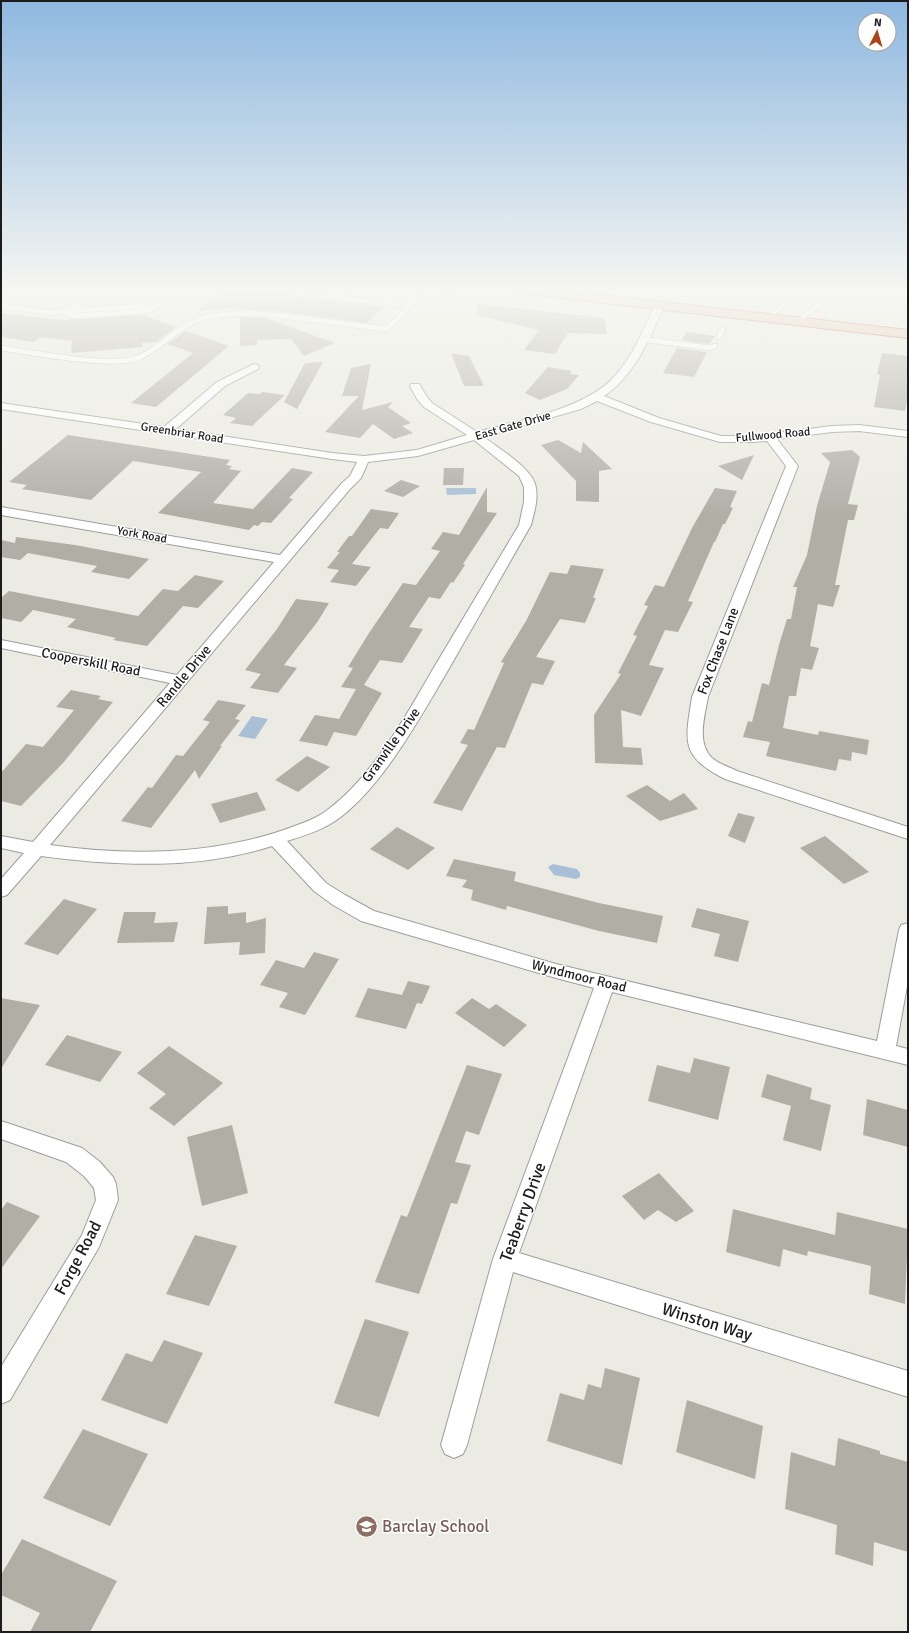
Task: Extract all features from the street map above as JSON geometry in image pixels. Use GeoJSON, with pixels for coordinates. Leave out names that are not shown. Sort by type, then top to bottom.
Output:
{"type":"FeatureCollection","features":[{"type":"Feature","properties":{"kind":"street","name":"East Gate Drive"},"geometry":{"type":"LineString","coordinates":[[364,459],[418,453],[577,407],[596,398],[611,387],[628,365]]}},
{"type":"Feature","properties":{"kind":"street"},"geometry":{"type":"LineString","coordinates":[[168,430],[221,384],[254,367]]}},
{"type":"Feature","properties":{"kind":"street","name":"Granville Drive"},"geometry":{"type":"LineString","coordinates":[[1,842],[36,850],[120,858],[204,855],[276,840],[321,822],[339,809],[376,772],[408,725],[524,525],[530,502],[530,487],[524,474],[477,437],[428,405],[422,399],[415,386]]}},
{"type":"Feature","properties":{"kind":"street","name":"Fullwood Road"},"geometry":{"type":"LineString","coordinates":[[596,398],[655,420],[720,439],[752,439],[832,428],[859,428],[908,434]]}},
{"type":"Feature","properties":{"kind":"street","name":"Greenbriar Road"},"geometry":{"type":"LineString","coordinates":[[1,406],[168,430],[332,456],[364,459]]}},
{"type":"Feature","properties":{"kind":"street","name":"Fox Chase Lane"},"geometry":{"type":"LineString","coordinates":[[769,436],[792,466],[700,697],[694,736],[697,750],[707,762],[731,775],[908,833]]}},
{"type":"Feature","properties":{"kind":"street","name":"Randle Drive"},"geometry":{"type":"LineString","coordinates":[[1,891],[282,560],[346,486],[355,478],[364,459]]}},
{"type":"Feature","properties":{"kind":"street","name":"York Road"},"geometry":{"type":"LineString","coordinates":[[1,511],[282,560]]}},
{"type":"Feature","properties":{"kind":"street","name":"Cooperskill Road"},"geometry":{"type":"LineString","coordinates":[[1,644],[180,680]]}},
{"type":"Feature","properties":{"kind":"street","name":"Wyndmoor Road"},"geometry":{"type":"LineString","coordinates":[[276,840],[320,887],[338,900],[368,916],[556,972],[908,1057]]}},
{"type":"Feature","properties":{"kind":"street"},"geometry":{"type":"LineString","coordinates":[[885,1051],[908,930]]}},
{"type":"Feature","properties":{"kind":"street","name":"Teaberry Drive"},"geometry":{"type":"LineString","coordinates":[[454,1445],[505,1259],[606,983]]}},
{"type":"Feature","properties":{"kind":"street","name":"Forge Road"},"geometry":{"type":"LineString","coordinates":[[1,1130],[74,1155],[92,1169],[105,1184],[107,1200],[91,1240],[1,1391]]}},
{"type":"Feature","properties":{"kind":"street","name":"Winston Way"},"geometry":{"type":"LineString","coordinates":[[505,1259],[908,1384]]}},
{"type":"Feature","properties":{"kind":"water"},"geometry":{"type":"Polygon","coordinates":[[[446,488],[476,488],[476,494],[447,495],[446,488]]]}},
{"type":"Feature","properties":{"kind":"water"},"geometry":{"type":"Polygon","coordinates":[[[252,716],[268,719],[255,739],[238,736],[252,716]]]}},
{"type":"Feature","properties":{"kind":"water"},"geometry":{"type":"Polygon","coordinates":[[[553,864],[577,869],[580,873],[580,877],[576,879],[554,875],[548,867],[553,864]]]}},
{"type":"Feature","properties":{"kind":"building"},"geometry":{"type":"Polygon","coordinates":[[[178,365],[206,365],[156,407],[131,403],[178,365]]]}},
{"type":"Feature","properties":{"kind":"building"},"geometry":{"type":"Polygon","coordinates":[[[304,365],[321,365],[297,409],[284,402],[304,365]]]}},
{"type":"Feature","properties":{"kind":"building"},"geometry":{"type":"Polygon","coordinates":[[[371,365],[362,410],[393,402],[388,407],[411,423],[402,426],[413,433],[394,439],[373,424],[360,438],[325,432],[359,396],[342,396],[351,368],[371,365]]]}},
{"type":"Feature","properties":{"kind":"building"},"geometry":{"type":"Polygon","coordinates":[[[456,365],[474,365],[484,386],[464,386],[456,365]]]}},
{"type":"Feature","properties":{"kind":"building"},"geometry":{"type":"Polygon","coordinates":[[[667,365],[700,365],[694,377],[663,373],[667,365]]]}},
{"type":"Feature","properties":{"kind":"building"},"geometry":{"type":"Polygon","coordinates":[[[879,365],[908,365],[908,395],[905,411],[874,407],[880,375],[877,374],[879,365]]]}},
{"type":"Feature","properties":{"kind":"building"},"geometry":{"type":"Polygon","coordinates":[[[548,367],[572,371],[569,374],[579,375],[567,389],[540,400],[525,393],[548,367]]]}},
{"type":"Feature","properties":{"kind":"building"},"geometry":{"type":"Polygon","coordinates":[[[262,392],[285,395],[252,426],[230,423],[236,418],[223,415],[248,393],[260,394],[262,392]]]}},
{"type":"Feature","properties":{"kind":"building"},"geometry":{"type":"Polygon","coordinates":[[[68,435],[230,460],[226,465],[232,466],[229,469],[241,471],[213,503],[253,509],[292,468],[313,472],[289,498],[293,499],[271,523],[262,522],[258,526],[254,525],[249,530],[158,513],[201,472],[133,461],[91,500],[22,489],[27,485],[9,482],[68,435]]]}},
{"type":"Feature","properties":{"kind":"building"},"geometry":{"type":"Polygon","coordinates":[[[558,440],[581,453],[583,442],[612,469],[599,471],[599,502],[576,501],[576,481],[541,445],[558,440]]]}},
{"type":"Feature","properties":{"kind":"building"},"geometry":{"type":"Polygon","coordinates":[[[852,450],[860,457],[848,504],[858,505],[854,520],[848,520],[835,585],[840,585],[833,607],[818,604],[810,646],[819,648],[812,670],[801,668],[796,696],[789,696],[783,728],[818,735],[819,731],[869,740],[867,755],[852,752],[851,761],[839,759],[836,771],[766,756],[770,742],[743,737],[748,721],[752,722],[762,683],[769,685],[787,619],[791,619],[797,587],[793,587],[807,555],[817,506],[830,462],[821,453],[852,450]]]}},
{"type":"Feature","properties":{"kind":"building"},"geometry":{"type":"Polygon","coordinates":[[[754,455],[742,480],[718,466],[754,455]]]}},
{"type":"Feature","properties":{"kind":"building"},"geometry":{"type":"Polygon","coordinates":[[[444,468],[464,468],[463,485],[443,485],[444,468]]]}},
{"type":"Feature","properties":{"kind":"building"},"geometry":{"type":"Polygon","coordinates":[[[401,480],[420,486],[403,497],[384,491],[401,480]]]}},
{"type":"Feature","properties":{"kind":"building"},"geometry":{"type":"Polygon","coordinates":[[[487,487],[487,512],[497,513],[463,564],[465,565],[453,583],[451,582],[440,599],[429,597],[409,627],[423,629],[402,663],[380,660],[364,685],[382,693],[356,736],[334,732],[327,746],[299,741],[315,715],[339,719],[356,689],[341,687],[353,668],[348,667],[369,633],[403,583],[416,585],[440,551],[431,549],[443,532],[459,535],[487,487]]]}},
{"type":"Feature","properties":{"kind":"building"},"geometry":{"type":"Polygon","coordinates":[[[715,488],[737,491],[730,507],[733,508],[714,542],[688,601],[693,602],[678,632],[665,630],[649,665],[664,668],[641,716],[621,710],[623,747],[641,748],[643,765],[595,763],[594,715],[621,674],[618,673],[637,636],[633,635],[648,606],[644,605],[655,585],[664,587],[692,528],[715,488]]]}},
{"type":"Feature","properties":{"kind":"building"},"geometry":{"type":"Polygon","coordinates":[[[371,509],[399,513],[388,529],[380,528],[352,564],[371,567],[356,586],[330,582],[339,570],[327,568],[340,552],[337,552],[349,536],[352,536],[371,509]]]}},
{"type":"Feature","properties":{"kind":"building"},"geometry":{"type":"Polygon","coordinates":[[[16,537],[75,545],[149,559],[129,579],[91,572],[97,566],[28,553],[20,560],[1,557],[1,540],[15,543],[16,537]]]}},
{"type":"Feature","properties":{"kind":"building"},"geometry":{"type":"Polygon","coordinates":[[[571,565],[604,569],[593,598],[596,598],[585,623],[560,619],[536,657],[555,661],[543,685],[532,683],[505,748],[497,747],[462,811],[433,803],[468,745],[460,743],[468,729],[474,730],[504,663],[501,662],[526,621],[550,572],[567,574],[571,565]]]}},
{"type":"Feature","properties":{"kind":"building"},"geometry":{"type":"Polygon","coordinates":[[[195,575],[224,581],[198,608],[183,606],[147,646],[113,640],[116,638],[67,627],[76,619],[33,610],[21,622],[1,618],[1,598],[9,591],[138,616],[163,589],[178,591],[195,575]]]}},
{"type":"Feature","properties":{"kind":"building"},"geometry":{"type":"Polygon","coordinates":[[[296,599],[329,603],[318,621],[284,665],[297,668],[278,693],[250,688],[261,674],[245,670],[277,629],[296,599]]]}},
{"type":"Feature","properties":{"kind":"building"},"geometry":{"type":"Polygon","coordinates":[[[71,690],[101,696],[98,699],[113,702],[63,763],[21,806],[1,801],[1,773],[26,744],[43,747],[74,710],[56,707],[71,690]]]}},
{"type":"Feature","properties":{"kind":"building"},"geometry":{"type":"Polygon","coordinates":[[[218,700],[246,705],[235,719],[240,720],[220,746],[222,746],[199,779],[195,770],[151,828],[121,821],[148,787],[152,788],[176,755],[183,756],[210,722],[203,720],[218,700]]]}},
{"type":"Feature","properties":{"kind":"building"},"geometry":{"type":"Polygon","coordinates":[[[307,756],[330,767],[298,792],[275,780],[307,756]]]}},
{"type":"Feature","properties":{"kind":"building"},"geometry":{"type":"Polygon","coordinates":[[[647,785],[670,801],[684,793],[698,809],[660,821],[626,796],[647,785]]]}},
{"type":"Feature","properties":{"kind":"building"},"geometry":{"type":"Polygon","coordinates":[[[257,792],[266,810],[220,823],[211,804],[257,792]]]}},
{"type":"Feature","properties":{"kind":"building"},"geometry":{"type":"Polygon","coordinates":[[[738,813],[755,817],[745,843],[728,836],[738,813]]]}},
{"type":"Feature","properties":{"kind":"building"},"geometry":{"type":"Polygon","coordinates":[[[397,827],[435,848],[408,870],[370,849],[397,827]]]}},
{"type":"Feature","properties":{"kind":"building"},"geometry":{"type":"Polygon","coordinates":[[[825,836],[869,872],[844,884],[800,848],[825,836]]]}},
{"type":"Feature","properties":{"kind":"building"},"geometry":{"type":"Polygon","coordinates":[[[454,859],[516,872],[514,881],[599,903],[663,916],[657,943],[599,931],[507,906],[506,910],[471,900],[473,890],[462,887],[467,880],[446,876],[454,859]]]}},
{"type":"Feature","properties":{"kind":"building"},"geometry":{"type":"Polygon","coordinates":[[[64,899],[97,909],[58,955],[24,944],[64,899]]]}},
{"type":"Feature","properties":{"kind":"building"},"geometry":{"type":"Polygon","coordinates":[[[228,906],[228,914],[246,912],[246,923],[266,918],[265,953],[239,955],[240,942],[204,944],[207,907],[228,906]]]}},
{"type":"Feature","properties":{"kind":"building"},"geometry":{"type":"Polygon","coordinates":[[[697,908],[749,921],[738,962],[714,956],[720,934],[691,927],[697,908]]]}},
{"type":"Feature","properties":{"kind":"building"},"geometry":{"type":"Polygon","coordinates":[[[124,912],[156,912],[154,923],[178,922],[174,942],[117,943],[124,912]]]}},
{"type":"Feature","properties":{"kind":"building"},"geometry":{"type":"Polygon","coordinates":[[[314,952],[339,959],[305,1015],[279,1007],[288,993],[260,985],[276,960],[304,968],[314,952]]]}},
{"type":"Feature","properties":{"kind":"building"},"geometry":{"type":"Polygon","coordinates":[[[408,981],[430,986],[422,1004],[417,1003],[406,1029],[355,1017],[368,988],[402,995],[408,981]]]}},
{"type":"Feature","properties":{"kind":"building"},"geometry":{"type":"Polygon","coordinates":[[[1,998],[40,1005],[1,1069],[1,998]]]}},
{"type":"Feature","properties":{"kind":"building"},"geometry":{"type":"Polygon","coordinates":[[[472,998],[489,1009],[496,1004],[527,1025],[504,1047],[455,1013],[472,998]]]}},
{"type":"Feature","properties":{"kind":"building"},"geometry":{"type":"Polygon","coordinates":[[[67,1035],[122,1052],[100,1082],[45,1065],[67,1035]]]}},
{"type":"Feature","properties":{"kind":"building"},"geometry":{"type":"Polygon","coordinates":[[[169,1046],[223,1083],[174,1126],[149,1108],[166,1094],[137,1073],[169,1046]]]}},
{"type":"Feature","properties":{"kind":"building"},"geometry":{"type":"Polygon","coordinates":[[[694,1058],[730,1067],[718,1120],[648,1101],[657,1065],[690,1073],[694,1058]]]}},
{"type":"Feature","properties":{"kind":"building"},"geometry":{"type":"Polygon","coordinates":[[[467,1065],[502,1074],[479,1135],[466,1131],[455,1162],[471,1165],[457,1204],[451,1203],[419,1294],[375,1282],[401,1215],[407,1217],[467,1065]]]}},
{"type":"Feature","properties":{"kind":"building"},"geometry":{"type":"Polygon","coordinates":[[[767,1074],[812,1088],[810,1099],[831,1105],[821,1151],[783,1140],[791,1106],[761,1097],[767,1074]]]}},
{"type":"Feature","properties":{"kind":"building"},"geometry":{"type":"Polygon","coordinates":[[[867,1099],[908,1110],[908,1147],[863,1135],[867,1099]]]}},
{"type":"Feature","properties":{"kind":"building"},"geometry":{"type":"Polygon","coordinates":[[[232,1125],[248,1193],[202,1206],[187,1137],[232,1125]]]}},
{"type":"Feature","properties":{"kind":"building"},"geometry":{"type":"Polygon","coordinates":[[[659,1173],[694,1211],[676,1222],[658,1210],[644,1220],[622,1196],[659,1173]]]}},
{"type":"Feature","properties":{"kind":"building"},"geometry":{"type":"Polygon","coordinates":[[[7,1202],[40,1216],[1,1269],[1,1210],[7,1202]]]}},
{"type":"Feature","properties":{"kind":"building"},"geometry":{"type":"Polygon","coordinates":[[[733,1209],[835,1235],[837,1212],[908,1229],[905,1304],[869,1294],[871,1266],[808,1251],[807,1256],[783,1249],[780,1267],[726,1252],[733,1209]]]}},
{"type":"Feature","properties":{"kind":"building"},"geometry":{"type":"Polygon","coordinates":[[[195,1235],[237,1246],[209,1306],[166,1294],[195,1235]]]}},
{"type":"Feature","properties":{"kind":"building"},"geometry":{"type":"Polygon","coordinates":[[[365,1319],[409,1332],[379,1417],[334,1403],[365,1319]]]}},
{"type":"Feature","properties":{"kind":"building"},"geometry":{"type":"Polygon","coordinates":[[[164,1340],[203,1353],[167,1424],[101,1400],[126,1353],[152,1362],[164,1340]]]}},
{"type":"Feature","properties":{"kind":"building"},"geometry":{"type":"Polygon","coordinates":[[[605,1368],[640,1378],[622,1465],[547,1441],[560,1393],[584,1400],[588,1384],[601,1388],[605,1368]]]}},
{"type":"Feature","properties":{"kind":"building"},"geometry":{"type":"Polygon","coordinates":[[[687,1400],[763,1426],[755,1479],[676,1452],[687,1400]]]}},
{"type":"Feature","properties":{"kind":"building"},"geometry":{"type":"Polygon","coordinates":[[[83,1429],[148,1454],[110,1526],[43,1498],[83,1429]]]}},
{"type":"Feature","properties":{"kind":"building"},"geometry":{"type":"Polygon","coordinates":[[[838,1438],[880,1451],[880,1454],[908,1462],[908,1552],[874,1542],[873,1566],[835,1554],[837,1525],[785,1509],[791,1452],[835,1466],[838,1438]]]}},
{"type":"Feature","properties":{"kind":"building"},"geometry":{"type":"Polygon","coordinates":[[[22,1539],[117,1581],[90,1632],[30,1632],[40,1613],[1,1595],[1,1575],[22,1539]]]}},
{"type":"Feature","properties":{"kind":"place","name":"Barclay School"},"geometry":{"type":"Point","coordinates":[366,1526]}}]}
